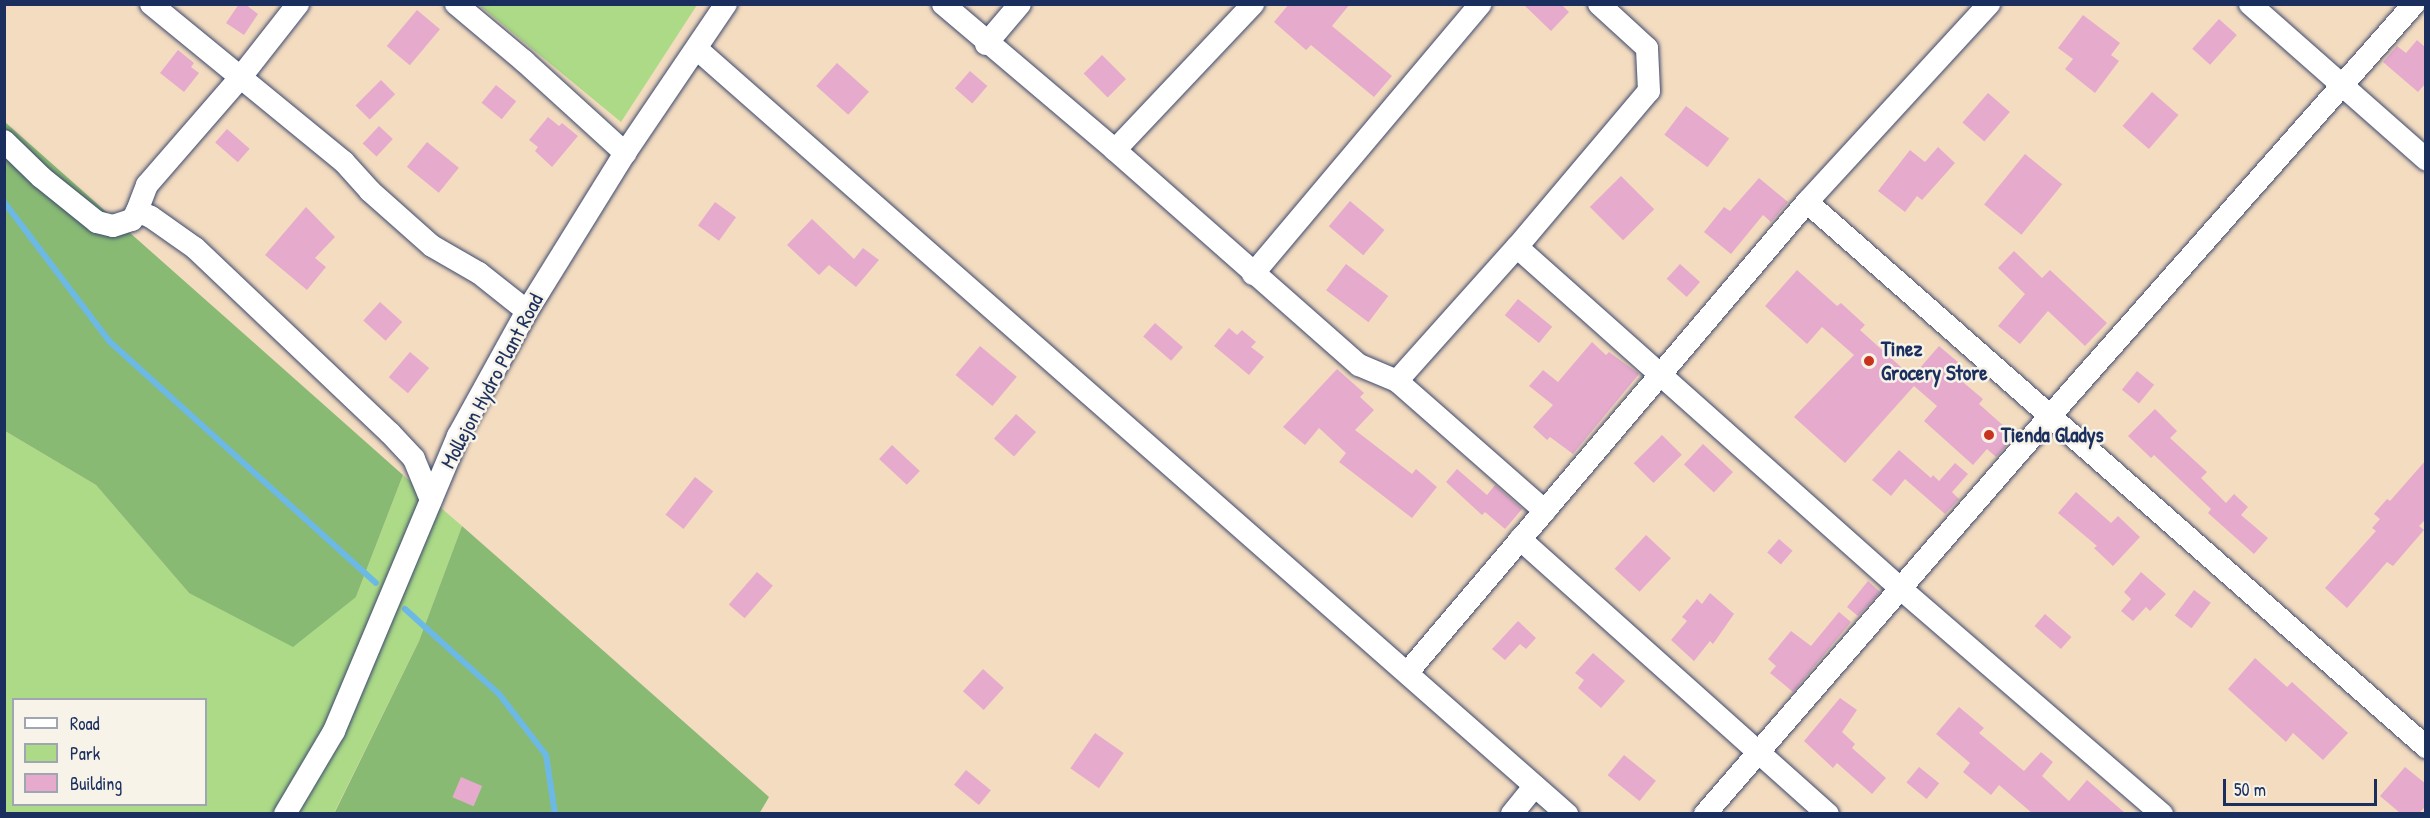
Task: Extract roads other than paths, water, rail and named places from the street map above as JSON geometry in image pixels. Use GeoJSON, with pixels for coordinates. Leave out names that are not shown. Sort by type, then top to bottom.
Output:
{"type":"FeatureCollection","features":[{"type":"Feature","properties":{"kind":"street"},"geometry":{"type":"LineString","coordinates":[[151,4],[344,162],[370,191],[432,246],[479,273],[527,311]]}},
{"type":"Feature","properties":{"kind":"street"},"geometry":{"type":"LineString","coordinates":[[4,141],[41,177],[97,222],[113,226],[132,220],[147,185],[240,78],[298,4]]}},
{"type":"Feature","properties":{"kind":"street"},"geometry":{"type":"LineString","coordinates":[[456,4],[524,61],[625,153]]}},
{"type":"Feature","properties":{"kind":"street","name":"Mollejon Hydro Plant Road"},"geometry":{"type":"LineString","coordinates":[[285,813],[334,731],[458,436],[527,311],[625,153],[698,49],[726,4]]}},
{"type":"Feature","properties":{"kind":"street"},"geometry":{"type":"LineString","coordinates":[[943,4],[986,44],[1115,150],[1253,274],[1359,365],[1397,381],[1545,511]]}},
{"type":"Feature","properties":{"kind":"street"},"geometry":{"type":"LineString","coordinates":[[986,44],[1020,4]]}},
{"type":"Feature","properties":{"kind":"street"},"geometry":{"type":"LineString","coordinates":[[1115,150],[1253,4]]}},
{"type":"Feature","properties":{"kind":"street"},"geometry":{"type":"LineString","coordinates":[[1253,274],[1480,4]]}},
{"type":"Feature","properties":{"kind":"street"},"geometry":{"type":"LineString","coordinates":[[1397,381],[1516,248],[1649,91],[1647,48],[1599,4]]}},
{"type":"Feature","properties":{"kind":"street"},"geometry":{"type":"LineString","coordinates":[[1407,673],[1807,202],[1989,4]]}},
{"type":"Feature","properties":{"kind":"street"},"geometry":{"type":"LineString","coordinates":[[2250,4],[2426,159]]}},
{"type":"Feature","properties":{"kind":"street"},"geometry":{"type":"LineString","coordinates":[[1704,813],[2050,416],[2414,4]]}},
{"type":"Feature","properties":{"kind":"street"},"geometry":{"type":"LineString","coordinates":[[698,49],[1567,813]]}},
{"type":"Feature","properties":{"kind":"street"},"geometry":{"type":"LineString","coordinates":[[1807,202],[2426,747]]}},
{"type":"Feature","properties":{"kind":"street"},"geometry":{"type":"LineString","coordinates":[[137,211],[151,217],[195,248],[354,396],[414,459],[431,500]]}},
{"type":"Feature","properties":{"kind":"street"},"geometry":{"type":"LineString","coordinates":[[1516,248],[1660,373],[1900,588],[2162,813]]}},
{"type":"Feature","properties":{"kind":"street"},"geometry":{"type":"LineString","coordinates":[[1520,539],[1828,813]]}},
{"type":"Feature","properties":{"kind":"street"},"geometry":{"type":"LineString","coordinates":[[1512,813],[1535,786]]}},
{"type":"Feature","properties":{"kind":"waterway"},"geometry":{"type":"LineString","coordinates":[[4,202],[109,341],[376,583]]}},
{"type":"Feature","properties":{"kind":"waterway"},"geometry":{"type":"LineString","coordinates":[[405,609],[499,694],[546,755],[555,814]]}},
{"type":"Feature","properties":{"kind":"place","name":"Tinez Grocery Store"},"geometry":{"type":"Point","coordinates":[1869,361]}},
{"type":"Feature","properties":{"kind":"place","name":"Tienda Gladys"},"geometry":{"type":"Point","coordinates":[1989,435]}}]}
